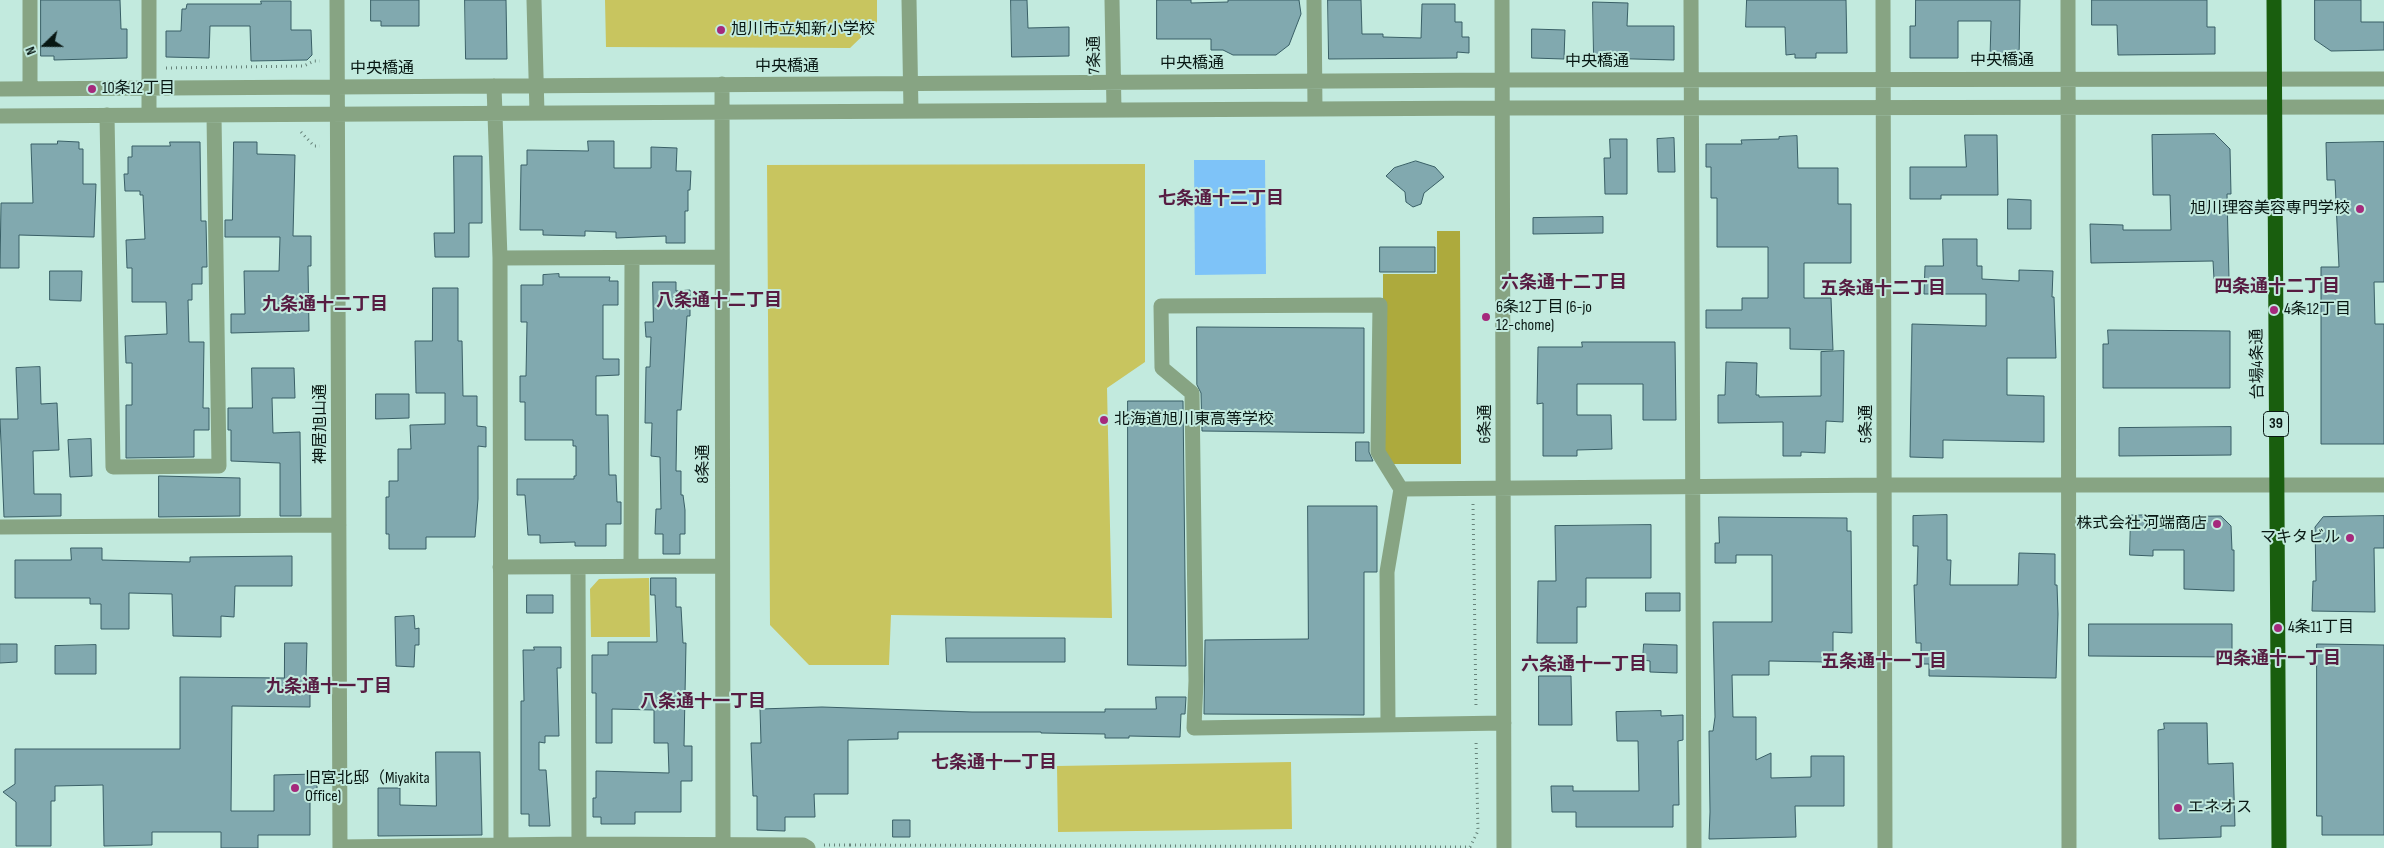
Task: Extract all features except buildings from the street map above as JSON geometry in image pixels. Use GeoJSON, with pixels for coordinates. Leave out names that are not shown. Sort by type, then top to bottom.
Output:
{"type":"FeatureCollection","features":[{"type":"Feature","properties":{"kind":"highway","name":"台場4条通"},"geometry":{"type":"LineString","coordinates":[[2274,0],[2274,310],[2279,848]]}},
{"type":"Feature","properties":{"kind":"street"},"geometry":{"type":"LineString","coordinates":[[30,0],[30,88]]}},
{"type":"Feature","properties":{"kind":"street"},"geometry":{"type":"LineString","coordinates":[[149,0],[149,115]]}},
{"type":"Feature","properties":{"kind":"street","name":"神居旭山通"},"geometry":{"type":"LineString","coordinates":[[337,0],[340,847]]}},
{"type":"Feature","properties":{"kind":"street"},"geometry":{"type":"LineString","coordinates":[[534,0],[537,113]]}},
{"type":"Feature","properties":{"kind":"street"},"geometry":{"type":"LineString","coordinates":[[909,0],[910,111]]}},
{"type":"Feature","properties":{"kind":"street","name":"7条通"},"geometry":{"type":"LineString","coordinates":[[1112,0],[1114,110]]}},
{"type":"Feature","properties":{"kind":"street"},"geometry":{"type":"LineString","coordinates":[[1314,0],[1315,109]]}},
{"type":"Feature","properties":{"kind":"street","name":"6条通"},"geometry":{"type":"LineString","coordinates":[[1502,0],[1504,848]]}},
{"type":"Feature","properties":{"kind":"street"},"geometry":{"type":"LineString","coordinates":[[1691,0],[1694,848]]}},
{"type":"Feature","properties":{"kind":"street","name":"5条通"},"geometry":{"type":"LineString","coordinates":[[1883,0],[1885,848]]}},
{"type":"Feature","properties":{"kind":"street"},"geometry":{"type":"LineString","coordinates":[[2068,0],[2069,848]]}},
{"type":"Feature","properties":{"kind":"street","name":"中央橋通"},"geometry":{"type":"LineString","coordinates":[[0,89],[1502,80],[2384,79]]}},
{"type":"Feature","properties":{"kind":"street","name":"8条通"},"geometry":{"type":"LineString","coordinates":[[722,84],[721,566],[723,844]]}},
{"type":"Feature","properties":{"kind":"street"},"geometry":{"type":"LineString","coordinates":[[494,86],[497,113],[500,258],[501,846]]}},
{"type":"Feature","properties":{"kind":"street"},"geometry":{"type":"LineString","coordinates":[[0,116],[1502,108],[2384,107]]}},
{"type":"Feature","properties":{"kind":"street"},"geometry":{"type":"LineString","coordinates":[[107,115],[113,467],[219,466],[214,115]]}},
{"type":"Feature","properties":{"kind":"street"},"geometry":{"type":"LineString","coordinates":[[500,258],[632,259],[722,257]]}},
{"type":"Feature","properties":{"kind":"street"},"geometry":{"type":"LineString","coordinates":[[631,566],[632,259]]}},
{"type":"Feature","properties":{"kind":"street"},"geometry":{"type":"LineString","coordinates":[[1388,725],[1387,572],[1401,489],[1378,452],[1380,305],[1161,306],[1162,368],[1192,392],[1196,682],[1194,728],[1476,724],[1504,723]]}},
{"type":"Feature","properties":{"kind":"street"},"geometry":{"type":"LineString","coordinates":[[1401,489],[1885,485],[2068,487],[2384,485]]}},
{"type":"Feature","properties":{"kind":"street"},"geometry":{"type":"LineString","coordinates":[[0,527],[339,525]]}},
{"type":"Feature","properties":{"kind":"street"},"geometry":{"type":"LineString","coordinates":[[500,566],[721,566]]}},
{"type":"Feature","properties":{"kind":"street"},"geometry":{"type":"LineString","coordinates":[[578,566],[579,844]]}},
{"type":"Feature","properties":{"kind":"street"},"geometry":{"type":"LineString","coordinates":[[340,847],[579,844],[723,844],[806,847]]}},
{"type":"Feature","properties":{"kind":"path"},"geometry":{"type":"LineString","coordinates":[[304,66],[314,60]]}},
{"type":"Feature","properties":{"kind":"path"},"geometry":{"type":"LineString","coordinates":[[302,132],[314,146]]}},
{"type":"Feature","properties":{"kind":"path"},"geometry":{"type":"LineString","coordinates":[[806,847],[1470,847],[1478,830],[1472,489]]}},
{"type":"Feature","properties":{"kind":"shaded area"},"geometry":{"type":"Polygon","coordinates":[[[605,0],[877,0],[877,22],[850,48],[606,47],[605,0]]]}},
{"type":"Feature","properties":{"kind":"shaded area"},"geometry":{"type":"Polygon","coordinates":[[[1145,164],[1145,362],[1107,388],[1112,618],[891,615],[889,665],[809,665],[770,625],[767,165],[1145,164]]]}},
{"type":"Feature","properties":{"kind":"shaded area"},"geometry":{"type":"Polygon","coordinates":[[[1437,231],[1460,231],[1461,464],[1383,464],[1383,274],[1437,274],[1437,231]]]}},
{"type":"Feature","properties":{"kind":"shaded area"},"geometry":{"type":"Polygon","coordinates":[[[649,578],[650,637],[591,637],[590,589],[599,579],[649,578]]]}},
{"type":"Feature","properties":{"kind":"shaded area"},"geometry":{"type":"Polygon","coordinates":[[[1291,762],[1292,829],[1058,832],[1057,766],[1291,762]]]}},
{"type":"Feature","properties":{"kind":"water"},"geometry":{"type":"Polygon","coordinates":[[[1194,160],[1265,160],[1266,274],[1195,275],[1194,160]]]}},
{"type":"Feature","properties":{"kind":"place","name":"旭川市立知新小学校"},"geometry":{"type":"Point","coordinates":[721,30]}},
{"type":"Feature","properties":{"kind":"place","name":"10条12丁目"},"geometry":{"type":"Point","coordinates":[92,89]}},
{"type":"Feature","properties":{"kind":"place","name":"旭川理容美容専門学校"},"geometry":{"type":"Point","coordinates":[2360,209]}},
{"type":"Feature","properties":{"kind":"place","name":"4条12丁目"},"geometry":{"type":"Point","coordinates":[2274,310]}},
{"type":"Feature","properties":{"kind":"place","name":"6条12丁目 (6-jo 12-chome)"},"geometry":{"type":"Point","coordinates":[1486,317]}},
{"type":"Feature","properties":{"kind":"place","name":"北海道旭川東高等学校"},"geometry":{"type":"Point","coordinates":[1104,420]}},
{"type":"Feature","properties":{"kind":"place","name":"株式会社 河端商店"},"geometry":{"type":"Point","coordinates":[2217,524]}},
{"type":"Feature","properties":{"kind":"place","name":"マキタビル"},"geometry":{"type":"Point","coordinates":[2350,538]}},
{"type":"Feature","properties":{"kind":"place","name":"4条11丁目"},"geometry":{"type":"Point","coordinates":[2278,628]}},
{"type":"Feature","properties":{"kind":"place","name":"旧宮北邸（Miyakita Office)"},"geometry":{"type":"Point","coordinates":[295,788]}},
{"type":"Feature","properties":{"kind":"place","name":"エネオス"},"geometry":{"type":"Point","coordinates":[2178,808]}},
{"type":"Feature","properties":{"kind":"district","name":"七条通十二丁目"},"geometry":{"type":"Point","coordinates":[1221,199]}},
{"type":"Feature","properties":{"kind":"district","name":"六条通十二丁目"},"geometry":{"type":"Point","coordinates":[1564,283]}},
{"type":"Feature","properties":{"kind":"district","name":"四条通十二丁目"},"geometry":{"type":"Point","coordinates":[2277,287]}},
{"type":"Feature","properties":{"kind":"district","name":"五条通十二丁目"},"geometry":{"type":"Point","coordinates":[1883,289]}},
{"type":"Feature","properties":{"kind":"district","name":"八条通十二丁目"},"geometry":{"type":"Point","coordinates":[719,301]}},
{"type":"Feature","properties":{"kind":"district","name":"九条通十二丁目"},"geometry":{"type":"Point","coordinates":[325,305]}},
{"type":"Feature","properties":{"kind":"district","name":"四条通十一丁目"},"geometry":{"type":"Point","coordinates":[2278,659]}},
{"type":"Feature","properties":{"kind":"district","name":"五条通十一丁目"},"geometry":{"type":"Point","coordinates":[1884,662]}},
{"type":"Feature","properties":{"kind":"district","name":"六条通十一丁目"},"geometry":{"type":"Point","coordinates":[1584,665]}},
{"type":"Feature","properties":{"kind":"district","name":"九条通十一丁目"},"geometry":{"type":"Point","coordinates":[329,687]}},
{"type":"Feature","properties":{"kind":"district","name":"八条通十一丁目"},"geometry":{"type":"Point","coordinates":[703,702]}},
{"type":"Feature","properties":{"kind":"district","name":"七条通十一丁目"},"geometry":{"type":"Point","coordinates":[994,763]}}]}
